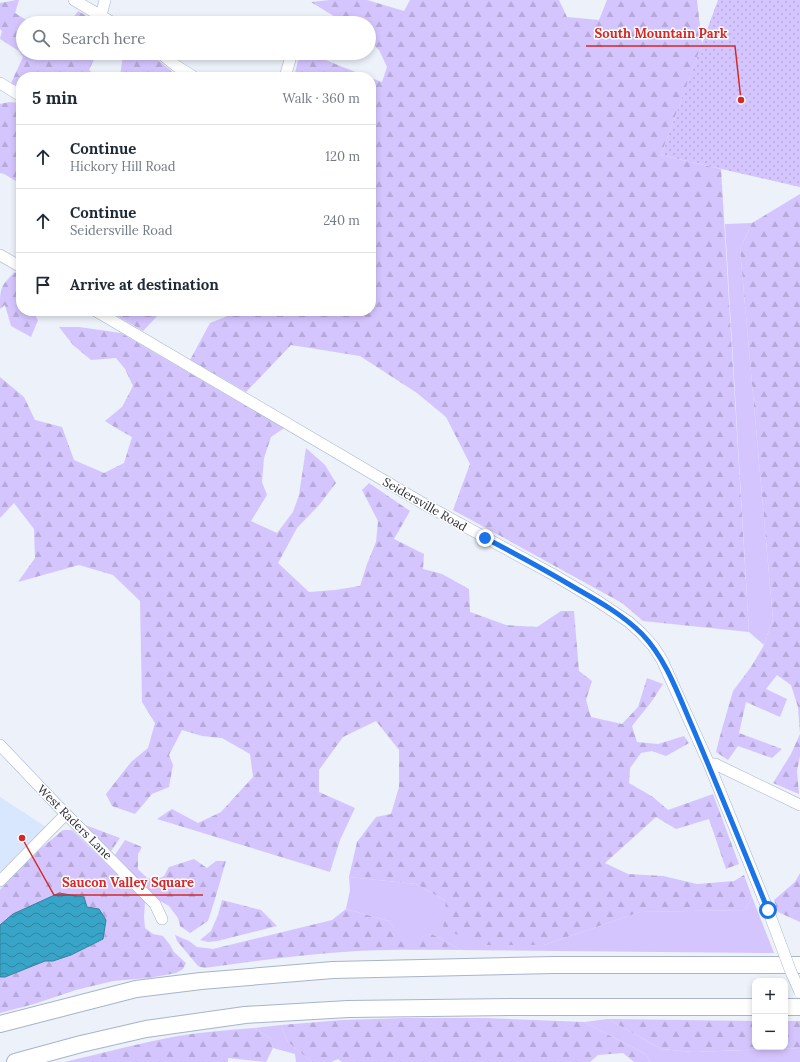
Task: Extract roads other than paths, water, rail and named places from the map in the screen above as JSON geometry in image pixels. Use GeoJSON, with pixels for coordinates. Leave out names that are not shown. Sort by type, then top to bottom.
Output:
{"type":"FeatureCollection","features":[{"type":"Feature","properties":{"kind":"highway"},"geometry":{"type":"LineString","coordinates":[[0,1024],[136,989],[202,981],[333,970],[554,965],[800,965]]}},
{"type":"Feature","properties":{"kind":"highway"},"geometry":{"type":"LineString","coordinates":[[15,1062],[81,1044],[146,1030],[245,1015],[348,1008],[752,1007]]}},
{"type":"Feature","properties":{"kind":"highway"},"geometry":{"type":"LineString","coordinates":[[788,1007],[800,1007]]}},
{"type":"Feature","properties":{"kind":"street"},"geometry":{"type":"LineString","coordinates":[[74,0],[101,16],[105,0]]}},
{"type":"Feature","properties":{"kind":"street"},"geometry":{"type":"LineString","coordinates":[[169,60],[186,72]]}},
{"type":"Feature","properties":{"kind":"street"},"geometry":{"type":"LineString","coordinates":[[286,72],[290,60]]}},
{"type":"Feature","properties":{"kind":"street"},"geometry":{"type":"LineString","coordinates":[[0,83],[16,93]]}},
{"type":"Feature","properties":{"kind":"street"},"geometry":{"type":"LineString","coordinates":[[0,255],[16,264]]}},
{"type":"Feature","properties":{"kind":"street","name":"Seidersville Road"},"geometry":{"type":"LineString","coordinates":[[104,316],[424,504],[554,575],[596,600],[628,622],[641,634],[653,646],[662,660],[709,764],[800,992]]}},
{"type":"Feature","properties":{"kind":"street","name":"West Raders Lane"},"geometry":{"type":"LineString","coordinates":[[0,745],[155,904],[162,919]]}},
{"type":"Feature","properties":{"kind":"street"},"geometry":{"type":"LineString","coordinates":[[709,764],[715,764],[800,805]]}},
{"type":"Feature","properties":{"kind":"street"},"geometry":{"type":"LineString","coordinates":[[0,881],[66,814]]}},
{"type":"Feature","properties":{"kind":"water"},"geometry":{"type":"Polygon","coordinates":[[[59,893],[84,897],[87,907],[99,909],[106,920],[103,939],[71,955],[53,961],[45,961],[5,977],[0,977],[0,925],[13,914],[59,893]]]}},
{"type":"Feature","properties":{"kind":"place","name":"South Mountain Park"},"geometry":{"type":"Point","coordinates":[741,100]}},
{"type":"Feature","properties":{"kind":"place","name":"Saucon Valley Square"},"geometry":{"type":"Point","coordinates":[22,838]}}]}
